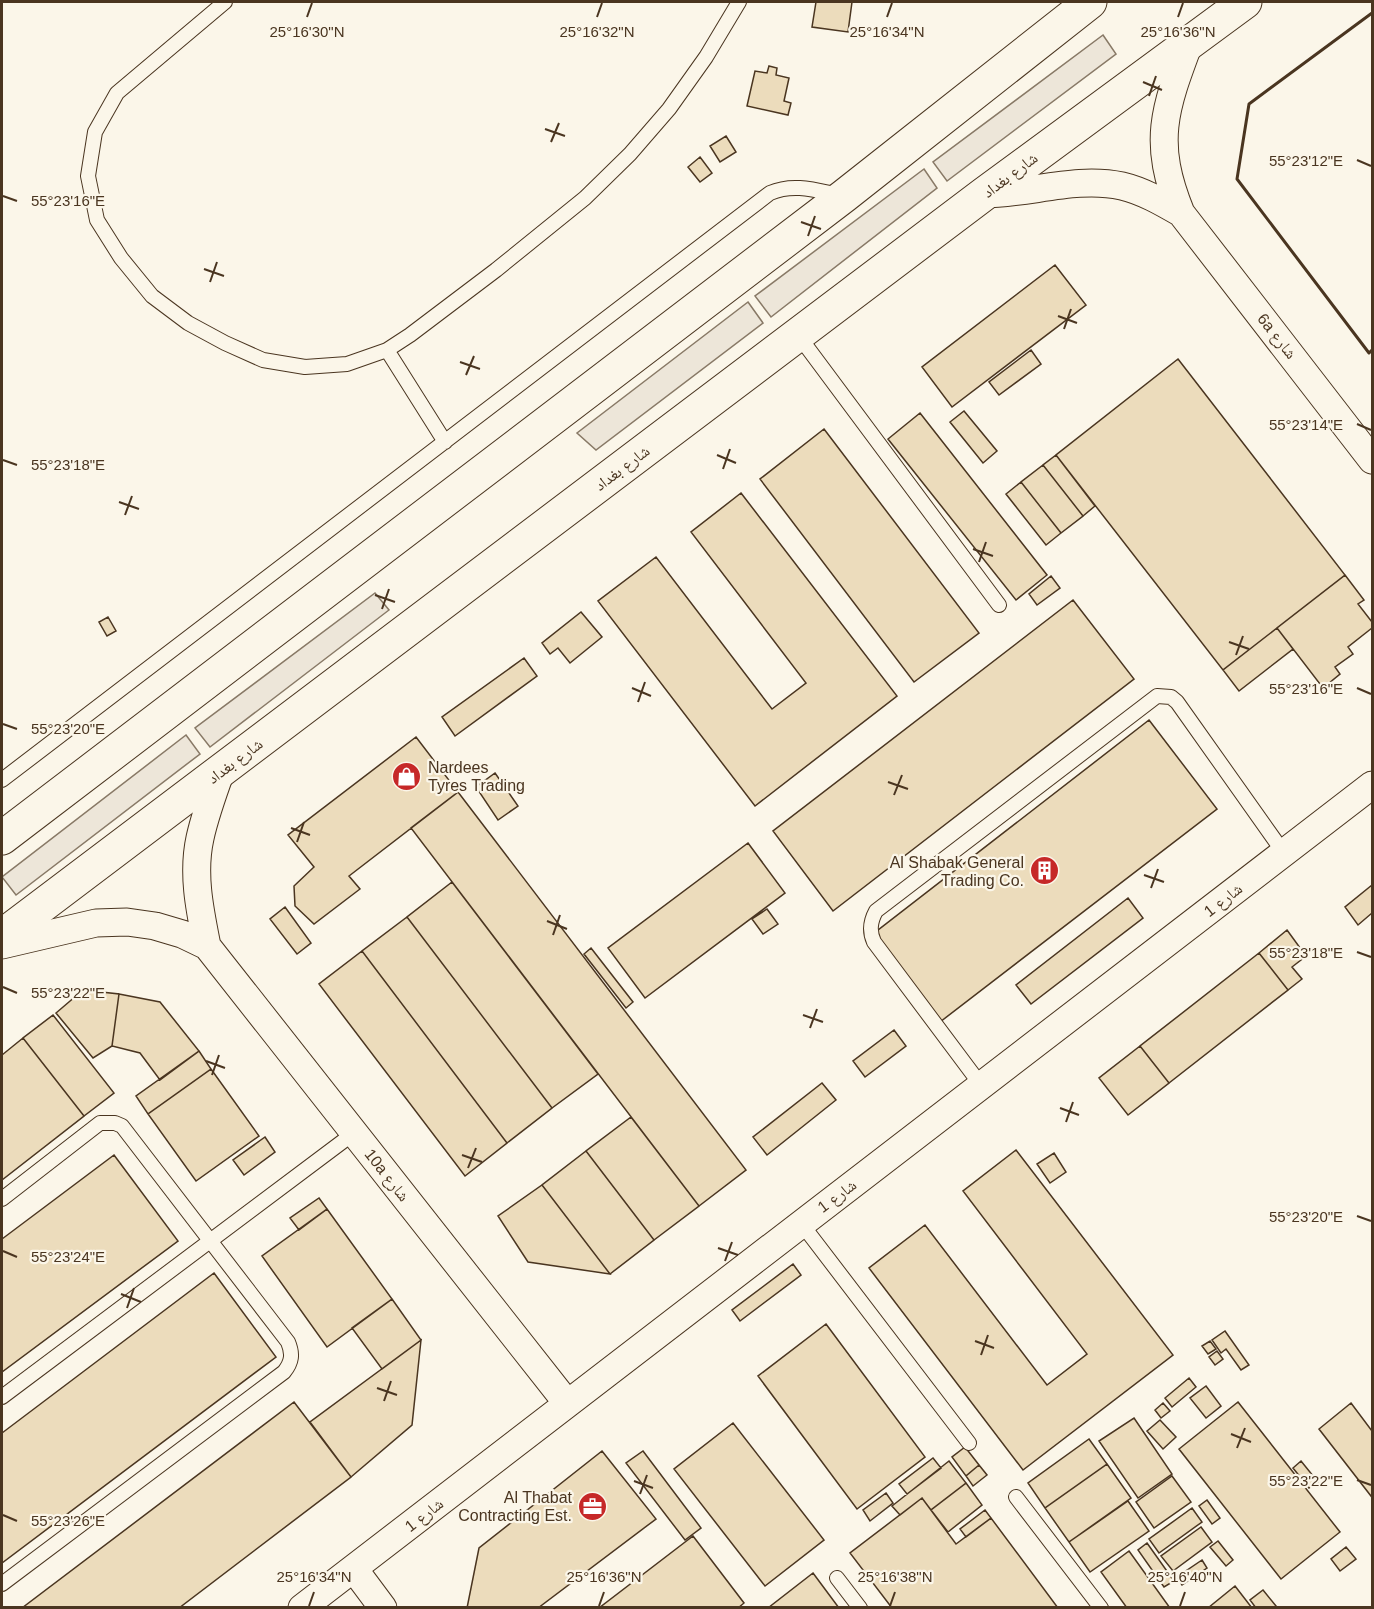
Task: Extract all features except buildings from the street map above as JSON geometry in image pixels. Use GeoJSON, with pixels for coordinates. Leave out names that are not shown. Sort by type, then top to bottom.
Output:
{"type":"FeatureCollection","features":[{"type":"Feature","properties":{"kind":"main road"},"geometry":{"type":"LineString","coordinates":[[2,838],[844,196],[1090,2]]}},
{"type":"Feature","properties":{"kind":"main road","name":"شارع بغداد"},"geometry":{"type":"LineString","coordinates":[[2,936],[984,194],[1245,2]]}},
{"type":"Feature","properties":{"kind":"street","name":"6a شارع"},"geometry":{"type":"LineString","coordinates":[[1190,41],[1168,100],[1164,129],[1164,158],[1170,186],[1181,213],[1372,460]]}},
{"type":"Feature","properties":{"kind":"street","name":"6a شارع"},"geometry":{"type":"LineString","coordinates":[[984,194],[1010,194],[1084,183],[1121,186],[1152,197],[1181,213]]}},
{"type":"Feature","properties":{"kind":"street","name":"10a شارع"},"geometry":{"type":"LineString","coordinates":[[207,946],[200,911],[197,876],[199,841],[207,808],[221,771]]}},
{"type":"Feature","properties":{"kind":"street","name":"شارع 1"},"geometry":{"type":"LineString","coordinates":[[302,1608],[1372,785]]}},
{"type":"Feature","properties":{"kind":"street","name":"10a شارع"},"geometry":{"type":"LineString","coordinates":[[2,945],[96,923],[127,922],[155,926],[182,934],[207,946],[567,1403]]}},
{"type":"Feature","properties":{"kind":"street"},"geometry":{"type":"LineString","coordinates":[[354,1569],[383,1608]]}},
{"type":"Feature","properties":{"kind":"lane"},"geometry":{"type":"LineString","coordinates":[[225,2],[117,93],[95,132],[93,143],[88,176],[97,220],[121,258],[152,296],[188,323],[263,360],[305,367],[347,364],[387,350],[496,270],[585,198],[630,154],[669,109],[706,57],[739,2]]}},
{"type":"Feature","properties":{"kind":"lane"},"geometry":{"type":"LineString","coordinates":[[2,780],[770,194],[779,189],[799,187],[844,196]]}},
{"type":"Feature","properties":{"kind":"lane"},"geometry":{"type":"LineString","coordinates":[[798,335],[999,605]]}},
{"type":"Feature","properties":{"kind":"lane"},"geometry":{"type":"LineString","coordinates":[[387,350],[445,442]]}},
{"type":"Feature","properties":{"kind":"lane"},"geometry":{"type":"LineString","coordinates":[[981,1085],[874,942],[871,934],[872,918],[876,911],[885,904],[1157,696],[1171,697],[1177,702],[1284,853]]}},
{"type":"Feature","properties":{"kind":"lane"},"geometry":{"type":"LineString","coordinates":[[2,1199],[100,1123],[115,1123],[128,1132],[288,1342],[291,1350],[289,1366],[284,1372],[2,1584]]}},
{"type":"Feature","properties":{"kind":"lane"},"geometry":{"type":"LineString","coordinates":[[2,1397],[354,1133]]}},
{"type":"Feature","properties":{"kind":"lane"},"geometry":{"type":"LineString","coordinates":[[801,1224],[969,1443]]}},
{"type":"Feature","properties":{"kind":"lane"},"geometry":{"type":"LineString","coordinates":[[1016,1497],[1101,1608]]}},
{"type":"Feature","properties":{"kind":"lane"},"geometry":{"type":"LineString","coordinates":[[837,1578],[860,1608]]}},
{"type":"Feature","properties":{"kind":"shaded area"},"geometry":{"type":"Polygon","coordinates":[[[1103,35],[1116,54],[947,181],[933,162],[1103,35]]]}},
{"type":"Feature","properties":{"kind":"shaded area"},"geometry":{"type":"Polygon","coordinates":[[[924,169],[937,188],[771,317],[755,296],[924,169]]]}},
{"type":"Feature","properties":{"kind":"shaded area"},"geometry":{"type":"Polygon","coordinates":[[[748,302],[763,323],[596,450],[577,433],[748,302]]]}},
{"type":"Feature","properties":{"kind":"shaded area"},"geometry":{"type":"Polygon","coordinates":[[[375,593],[389,610],[210,747],[195,728],[375,593]]]}},
{"type":"Feature","properties":{"kind":"shaded area"},"geometry":{"type":"Polygon","coordinates":[[[186,735],[200,754],[16,895],[2,877],[186,735]]]}},
{"type":"Feature","properties":{"kind":"wall"},"geometry":{"type":"LineString","coordinates":[[1372,13],[1249,104],[1237,179],[1369,353],[1372,350]]}},
{"type":"Feature","properties":{"kind":"place","name":"Nardees Tyres Trading"},"geometry":{"type":"Point","coordinates":[407,776]}},
{"type":"Feature","properties":{"kind":"place","name":"Al Shabak General Trading Co."},"geometry":{"type":"Point","coordinates":[1045,871]}},
{"type":"Feature","properties":{"kind":"place","name":"Al Thabat Contracting Est."},"geometry":{"type":"Point","coordinates":[593,1506]}}]}
